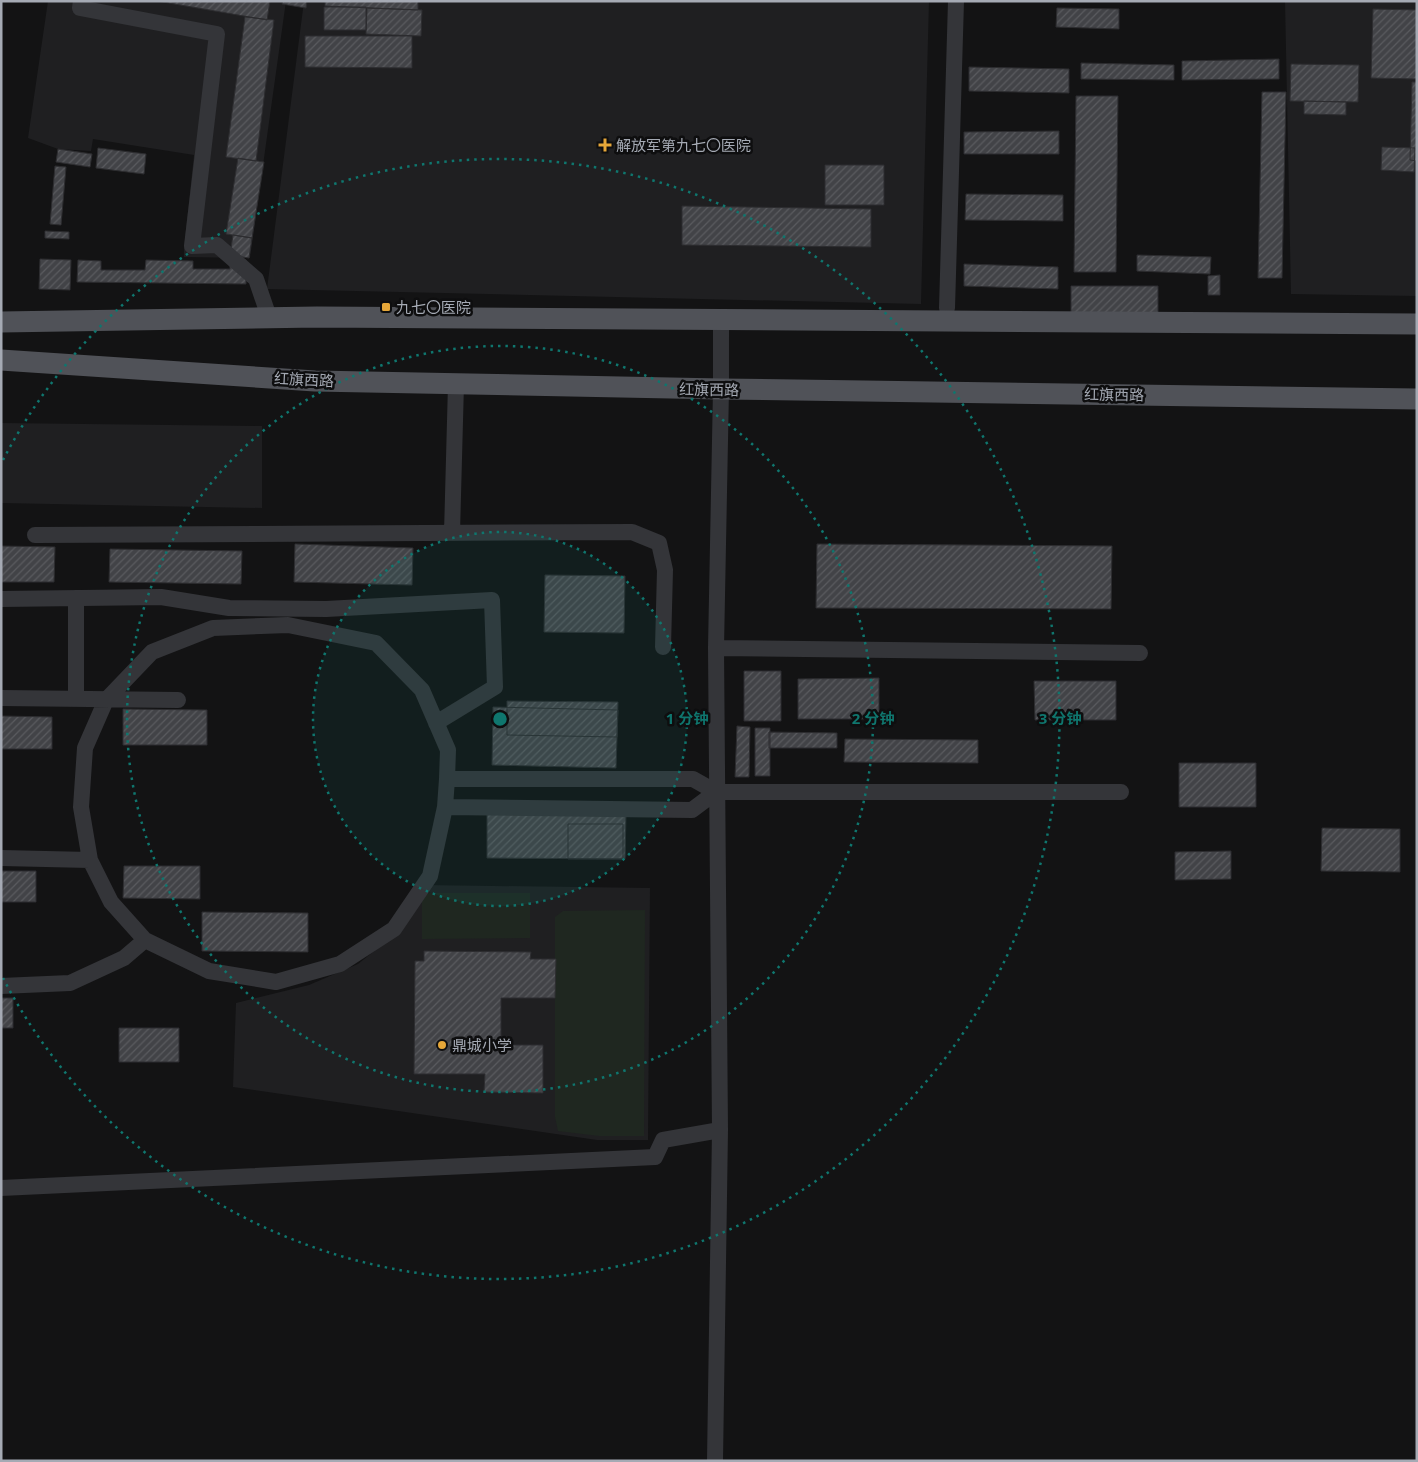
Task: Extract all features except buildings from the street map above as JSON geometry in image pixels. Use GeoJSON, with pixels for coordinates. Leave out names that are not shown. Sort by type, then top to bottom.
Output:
{"type":"FeatureCollection","features":[{"type":"Feature","properties":{"kind":"main road"},"geometry":{"type":"LineString","coordinates":[[1,322],[269,318],[721,318],[1417,324]]}},
{"type":"Feature","properties":{"kind":"main road","name":"红旗西路"},"geometry":{"type":"LineString","coordinates":[[1,360],[315,381],[721,389],[1417,398]]}},
{"type":"Feature","properties":{"kind":"street"},"geometry":{"type":"LineString","coordinates":[[81,1],[80,8],[217,34],[192,246],[217,245],[256,279],[269,318]]}},
{"type":"Feature","properties":{"kind":"street"},"geometry":{"type":"LineString","coordinates":[[947,308],[956,1]]}},
{"type":"Feature","properties":{"kind":"street"},"geometry":{"type":"LineString","coordinates":[[715,1461],[720,1130],[716,648],[721,318]]}},
{"type":"Feature","properties":{"kind":"street"},"geometry":{"type":"LineString","coordinates":[[452,533],[456,384]]}},
{"type":"Feature","properties":{"kind":"street"},"geometry":{"type":"LineString","coordinates":[[35,535],[632,532],[659,543],[665,570],[663,647]]}},
{"type":"Feature","properties":{"kind":"street"},"geometry":{"type":"LineString","coordinates":[[1,599],[161,597],[229,608],[326,609],[492,600],[495,687],[436,722]]}},
{"type":"Feature","properties":{"kind":"street"},"geometry":{"type":"LineString","coordinates":[[76,598],[76,700]]}},
{"type":"Feature","properties":{"kind":"street"},"geometry":{"type":"LineString","coordinates":[[287,608],[288,625]]}},
{"type":"Feature","properties":{"kind":"street"},"geometry":{"type":"LineString","coordinates":[[288,625],[376,643],[422,690],[448,750],[447,780],[445,807],[430,876],[394,928],[340,964],[276,982],[208,971],[145,940],[111,902],[90,860],[81,807],[86,748],[106,700],[152,652],[213,628],[288,625]]}},
{"type":"Feature","properties":{"kind":"street"},"geometry":{"type":"LineString","coordinates":[[716,648],[1140,653]]}},
{"type":"Feature","properties":{"kind":"street"},"geometry":{"type":"LineString","coordinates":[[1,698],[178,700]]}},
{"type":"Feature","properties":{"kind":"street"},"geometry":{"type":"LineString","coordinates":[[447,780],[693,779],[716,792],[1121,792]]}},
{"type":"Feature","properties":{"kind":"street"},"geometry":{"type":"LineString","coordinates":[[445,807],[692,810],[716,792]]}},
{"type":"Feature","properties":{"kind":"street"},"geometry":{"type":"LineString","coordinates":[[1,858],[90,860]]}},
{"type":"Feature","properties":{"kind":"street"},"geometry":{"type":"LineString","coordinates":[[1,986],[70,983],[124,958],[145,940]]}},
{"type":"Feature","properties":{"kind":"street"},"geometry":{"type":"LineString","coordinates":[[1,1188],[655,1157],[663,1140],[720,1130]]}},
{"type":"Feature","properties":{"kind":"shaded area"},"geometry":{"type":"Polygon","coordinates":[[[48,1],[286,1],[250,258],[184,257],[194,155],[93,139],[91,151],[58,149],[28,138],[48,1]]]}},
{"type":"Feature","properties":{"kind":"shaded area","name":"解放军第九七〇医院"},"geometry":{"type":"Polygon","coordinates":[[[304,1],[929,1],[921,304],[267,289],[304,1]]]}},
{"type":"Feature","properties":{"kind":"shaded area"},"geometry":{"type":"Polygon","coordinates":[[[1285,1],[1417,1],[1417,296],[1291,294],[1285,1]]]}},
{"type":"Feature","properties":{"kind":"shaded area"},"geometry":{"type":"Polygon","coordinates":[[[1,423],[262,426],[262,508],[1,503],[1,423]]]}},
{"type":"Feature","properties":{"kind":"shaded area","name":"鼎城小学"},"geometry":{"type":"Polygon","coordinates":[[[425,885],[650,888],[648,1140],[597,1140],[233,1087],[236,1003],[309,985],[358,964],[394,935],[425,885]]]}},
{"type":"Feature","properties":{"kind":"shaded area"},"geometry":{"type":"Polygon","coordinates":[[[422,893],[530,893],[530,938],[422,939],[422,893]]]}},
{"type":"Feature","properties":{"kind":"shaded area"},"geometry":{"type":"Polygon","coordinates":[[[645,910],[644,1136],[599,1136],[558,1131],[555,1117],[555,917],[563,911],[645,910]]]}},
{"type":"Feature","properties":{"kind":"place","name":"解放军第九七〇医院"},"geometry":{"type":"Point","coordinates":[605,145]}},
{"type":"Feature","properties":{"kind":"place","name":"九七〇医院"},"geometry":{"type":"Point","coordinates":[386,307]}},
{"type":"Feature","properties":{"kind":"place","name":"鼎城小学"},"geometry":{"type":"Point","coordinates":[442,1045]}}]}
